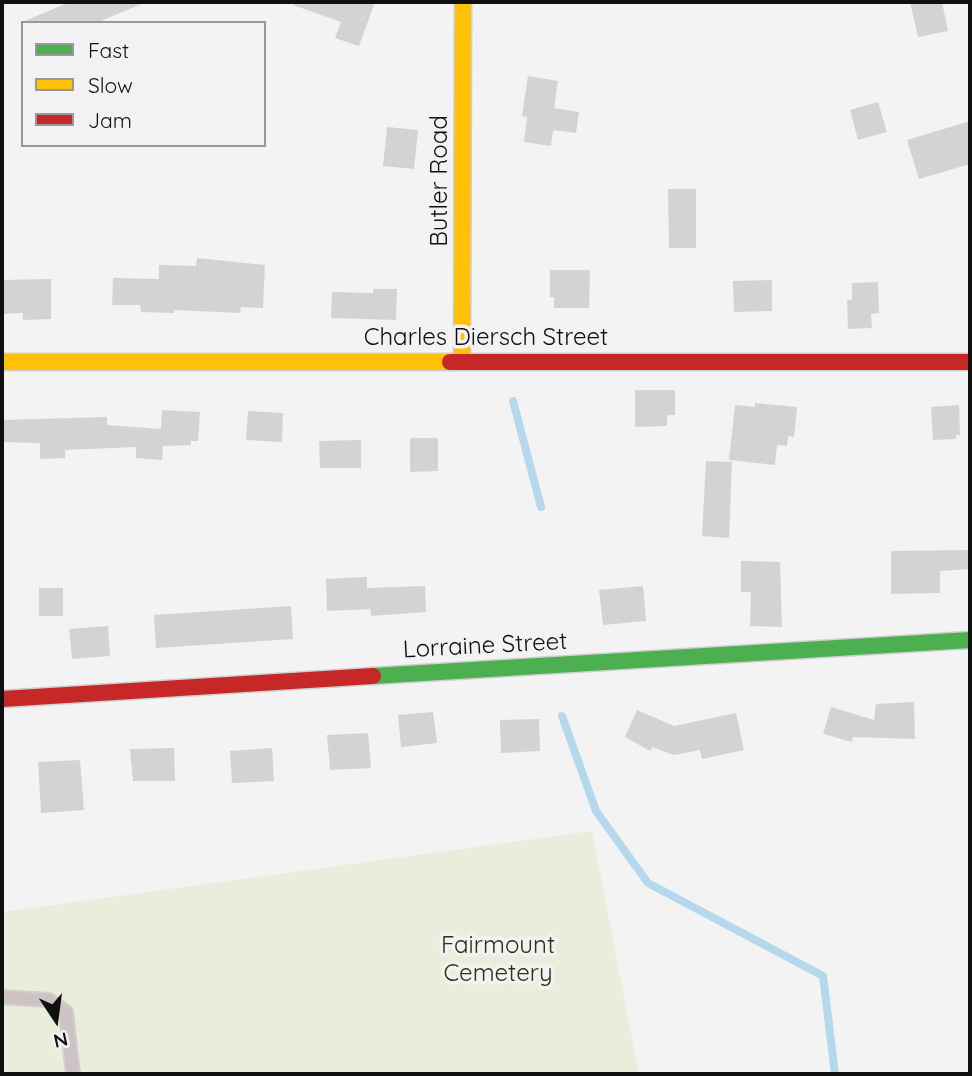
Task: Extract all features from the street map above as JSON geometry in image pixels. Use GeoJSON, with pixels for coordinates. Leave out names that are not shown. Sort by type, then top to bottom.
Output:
{"type":"FeatureCollection","features":[{"type":"Feature","properties":{"kind":"street","name":"Butler Road"},"geometry":{"type":"LineString","coordinates":[[462,361],[463,2]]}},
{"type":"Feature","properties":{"kind":"street","name":"Charles Diersch Street"},"geometry":{"type":"LineString","coordinates":[[2,362],[970,362]]}},
{"type":"Feature","properties":{"kind":"street","name":"Lorraine Street"},"geometry":{"type":"LineString","coordinates":[[2,699],[970,640]]}},
{"type":"Feature","properties":{"kind":"lane"},"geometry":{"type":"LineString","coordinates":[[2,997],[48,1000],[66,1012],[73,1074]]}},
{"type":"Feature","properties":{"kind":"green space","name":"Fairmount Cemetery"},"geometry":{"type":"Polygon","coordinates":[[[592,831],[639,1074],[2,1074],[2,912],[592,831]]]}},
{"type":"Feature","properties":{"kind":"building"},"geometry":{"type":"Polygon","coordinates":[[[70,2],[146,2],[101,21],[25,21],[70,2]]]}},
{"type":"Feature","properties":{"kind":"building"},"geometry":{"type":"Polygon","coordinates":[[[293,2],[375,2],[359,46],[335,38],[341,22],[293,5],[293,2]]]}},
{"type":"Feature","properties":{"kind":"building"},"geometry":{"type":"Polygon","coordinates":[[[910,2],[942,2],[948,31],[918,37],[910,2]]]}},
{"type":"Feature","properties":{"kind":"building"},"geometry":{"type":"Polygon","coordinates":[[[528,76],[558,81],[554,108],[579,112],[576,133],[553,130],[551,146],[524,142],[527,117],[522,116],[528,76]]]}},
{"type":"Feature","properties":{"kind":"building"},"geometry":{"type":"Polygon","coordinates":[[[878,102],[887,132],[858,140],[850,110],[878,102]]]}},
{"type":"Feature","properties":{"kind":"building"},"geometry":{"type":"Polygon","coordinates":[[[970,121],[970,164],[919,179],[907,140],[970,121]]]}},
{"type":"Feature","properties":{"kind":"building"},"geometry":{"type":"Polygon","coordinates":[[[387,127],[418,130],[414,169],[383,166],[387,127]]]}},
{"type":"Feature","properties":{"kind":"building"},"geometry":{"type":"Polygon","coordinates":[[[668,189],[696,189],[696,248],[669,248],[668,189]]]}},
{"type":"Feature","properties":{"kind":"building"},"geometry":{"type":"Polygon","coordinates":[[[197,258],[265,265],[263,308],[241,307],[240,313],[174,310],[174,313],[141,312],[140,305],[112,305],[113,278],[159,279],[159,265],[196,266],[197,258]]]}},
{"type":"Feature","properties":{"kind":"building"},"geometry":{"type":"Polygon","coordinates":[[[550,270],[590,270],[589,308],[554,308],[554,297],[550,297],[550,270]]]}},
{"type":"Feature","properties":{"kind":"building"},"geometry":{"type":"Polygon","coordinates":[[[51,279],[51,319],[23,320],[23,313],[2,314],[2,280],[51,279]]]}},
{"type":"Feature","properties":{"kind":"building"},"geometry":{"type":"Polygon","coordinates":[[[772,280],[772,311],[734,312],[733,281],[772,280]]]}},
{"type":"Feature","properties":{"kind":"building"},"geometry":{"type":"Polygon","coordinates":[[[878,282],[879,313],[871,314],[872,328],[848,329],[847,300],[852,300],[852,283],[878,282]]]}},
{"type":"Feature","properties":{"kind":"building"},"geometry":{"type":"Polygon","coordinates":[[[373,289],[397,289],[396,320],[331,318],[332,292],[373,293],[373,289]]]}},
{"type":"Feature","properties":{"kind":"building"},"geometry":{"type":"Polygon","coordinates":[[[635,390],[675,390],[675,415],[667,415],[667,426],[635,427],[635,390]]]}},
{"type":"Feature","properties":{"kind":"building"},"geometry":{"type":"Polygon","coordinates":[[[755,403],[797,407],[794,437],[788,436],[787,446],[777,445],[775,465],[729,460],[735,405],[755,407],[755,403]]]}},
{"type":"Feature","properties":{"kind":"building"},"geometry":{"type":"Polygon","coordinates":[[[959,405],[960,435],[956,435],[956,439],[933,440],[931,407],[959,405]]]}},
{"type":"Feature","properties":{"kind":"building"},"geometry":{"type":"Polygon","coordinates":[[[162,410],[200,412],[198,441],[191,441],[191,445],[163,446],[162,460],[136,458],[136,447],[65,450],[65,458],[40,459],[40,443],[2,442],[2,420],[107,417],[107,425],[161,429],[162,410]]]}},
{"type":"Feature","properties":{"kind":"building"},"geometry":{"type":"Polygon","coordinates":[[[248,411],[283,413],[282,442],[246,440],[248,411]]]}},
{"type":"Feature","properties":{"kind":"building"},"geometry":{"type":"Polygon","coordinates":[[[410,438],[438,438],[438,471],[410,472],[410,438]]]}},
{"type":"Feature","properties":{"kind":"building"},"geometry":{"type":"Polygon","coordinates":[[[361,440],[361,468],[320,468],[319,441],[361,440]]]}},
{"type":"Feature","properties":{"kind":"building"},"geometry":{"type":"Polygon","coordinates":[[[706,461],[732,462],[729,538],[702,536],[706,461]]]}},
{"type":"Feature","properties":{"kind":"building"},"geometry":{"type":"Polygon","coordinates":[[[970,550],[970,569],[940,571],[940,593],[891,594],[891,551],[970,550]]]}},
{"type":"Feature","properties":{"kind":"building"},"geometry":{"type":"Polygon","coordinates":[[[741,561],[780,562],[782,627],[750,626],[751,592],[741,592],[741,561]]]}},
{"type":"Feature","properties":{"kind":"building"},"geometry":{"type":"Polygon","coordinates":[[[367,577],[367,588],[425,586],[426,612],[371,616],[370,609],[327,611],[326,579],[367,577]]]}},
{"type":"Feature","properties":{"kind":"building"},"geometry":{"type":"Polygon","coordinates":[[[643,586],[646,621],[603,625],[599,590],[643,586]]]}},
{"type":"Feature","properties":{"kind":"building"},"geometry":{"type":"Polygon","coordinates":[[[39,588],[63,588],[63,616],[39,616],[39,588]]]}},
{"type":"Feature","properties":{"kind":"building"},"geometry":{"type":"Polygon","coordinates":[[[291,606],[293,639],[156,648],[154,615],[291,606]]]}},
{"type":"Feature","properties":{"kind":"building"},"geometry":{"type":"Polygon","coordinates":[[[108,626],[110,656],[72,659],[69,629],[108,626]]]}},
{"type":"Feature","properties":{"kind":"building"},"geometry":{"type":"Polygon","coordinates":[[[914,702],[915,739],[853,737],[852,742],[823,734],[831,707],[874,720],[876,704],[914,702]]]}},
{"type":"Feature","properties":{"kind":"building"},"geometry":{"type":"Polygon","coordinates":[[[637,710],[674,726],[736,713],[744,750],[702,759],[700,750],[674,755],[652,747],[650,751],[625,737],[637,710]]]}},
{"type":"Feature","properties":{"kind":"building"},"geometry":{"type":"Polygon","coordinates":[[[433,712],[437,743],[401,747],[398,715],[433,712]]]}},
{"type":"Feature","properties":{"kind":"building"},"geometry":{"type":"Polygon","coordinates":[[[539,719],[540,751],[501,753],[500,720],[539,719]]]}},
{"type":"Feature","properties":{"kind":"building"},"geometry":{"type":"Polygon","coordinates":[[[368,733],[371,768],[330,770],[327,735],[368,733]]]}},
{"type":"Feature","properties":{"kind":"building"},"geometry":{"type":"Polygon","coordinates":[[[174,748],[175,781],[133,781],[130,749],[174,748]]]}},
{"type":"Feature","properties":{"kind":"building"},"geometry":{"type":"Polygon","coordinates":[[[272,748],[274,781],[232,783],[230,751],[272,748]]]}},
{"type":"Feature","properties":{"kind":"building"},"geometry":{"type":"Polygon","coordinates":[[[80,760],[84,810],[41,813],[38,762],[80,760]]]}},
{"type":"Feature","properties":{"kind":"waterway"},"geometry":{"type":"LineString","coordinates":[[513,401],[541,507]]}},
{"type":"Feature","properties":{"kind":"waterway"},"geometry":{"type":"LineString","coordinates":[[562,716],[596,811],[648,883],[823,976],[835,1074]]}},
{"type":"Feature","properties":{"kind":"traffic: fast"},"geometry":{"type":"LineString","coordinates":[[373,676],[970,640]]}},
{"type":"Feature","properties":{"kind":"traffic: slow"},"geometry":{"type":"LineString","coordinates":[[462,361],[463,2]]}},
{"type":"Feature","properties":{"kind":"traffic: slow"},"geometry":{"type":"LineString","coordinates":[[2,362],[450,362]]}},
{"type":"Feature","properties":{"kind":"traffic: jam"},"geometry":{"type":"LineString","coordinates":[[450,362],[970,362]]}},
{"type":"Feature","properties":{"kind":"traffic: jam"},"geometry":{"type":"LineString","coordinates":[[2,699],[373,676]]}}]}
